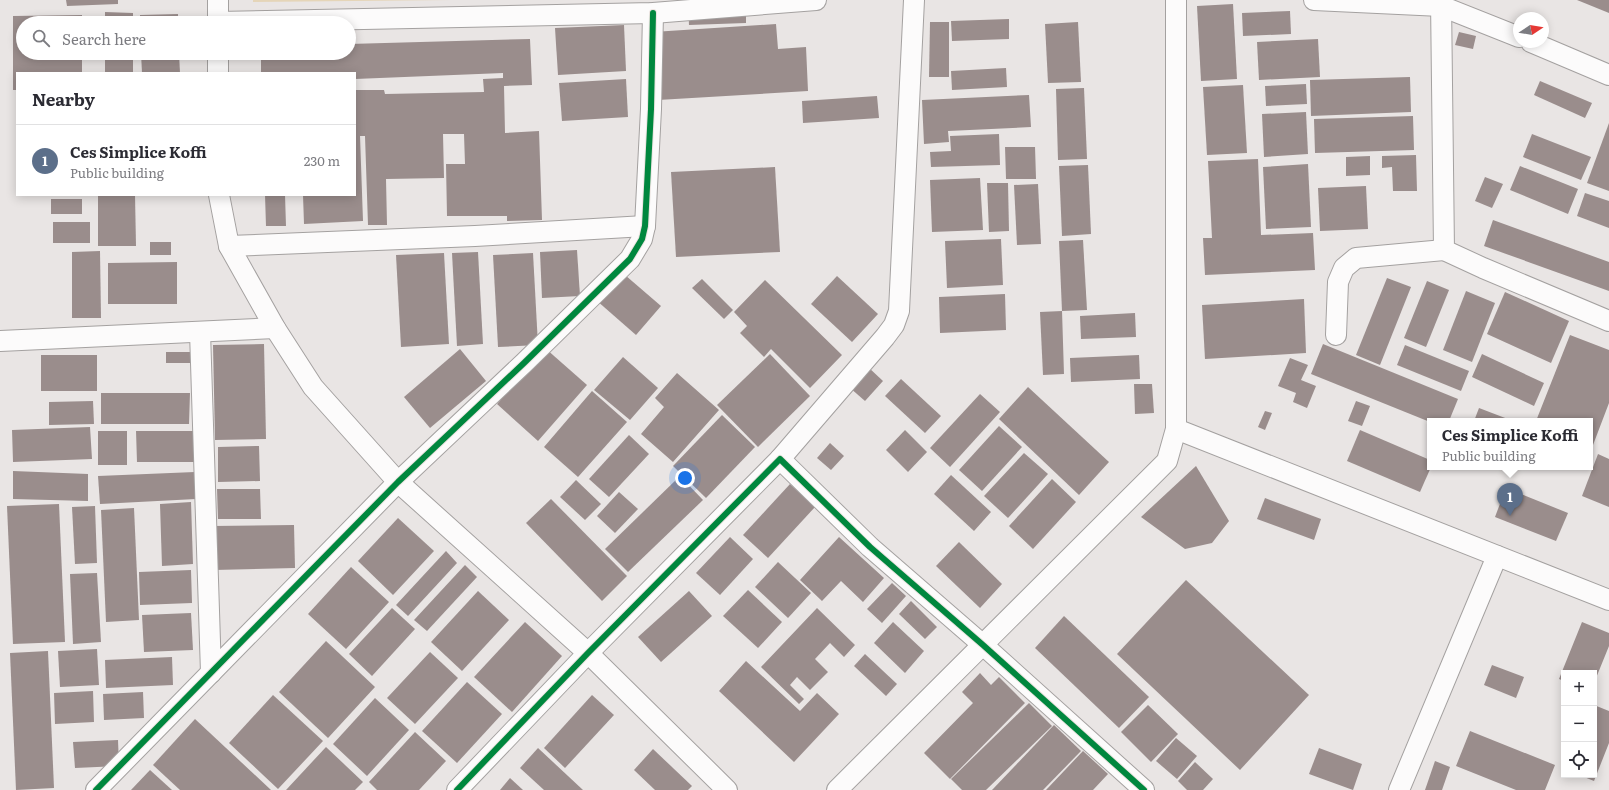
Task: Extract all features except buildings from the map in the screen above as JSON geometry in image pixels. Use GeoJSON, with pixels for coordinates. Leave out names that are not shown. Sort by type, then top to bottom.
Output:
{"type":"FeatureCollection","features":[{"type":"Feature","properties":{"kind":"street"},"geometry":{"type":"LineString","coordinates":[[218,0],[218,16]]}},
{"type":"Feature","properties":{"kind":"street"},"geometry":{"type":"LineString","coordinates":[[356,19],[653,13],[816,0]]}},
{"type":"Feature","properties":{"kind":"street"},"geometry":{"type":"LineString","coordinates":[[458,790],[588,653],[780,458],[894,325],[899,310],[914,0]]}},
{"type":"Feature","properties":{"kind":"street"},"geometry":{"type":"LineString","coordinates":[[836,790],[1167,461],[1176,429],[1176,0]]}},
{"type":"Feature","properties":{"kind":"street"},"geometry":{"type":"LineString","coordinates":[[1314,0],[1441,3],[1513,34]]}},
{"type":"Feature","properties":{"kind":"street"},"geometry":{"type":"LineString","coordinates":[[1441,3],[1444,250]]}},
{"type":"Feature","properties":{"kind":"street"},"geometry":{"type":"LineString","coordinates":[[96,790],[398,482],[524,363],[630,259],[642,239],[645,226],[651,109],[653,13]]}},
{"type":"Feature","properties":{"kind":"street"},"geometry":{"type":"LineString","coordinates":[[1545,48],[1609,75]]}},
{"type":"Feature","properties":{"kind":"street"},"geometry":{"type":"LineString","coordinates":[[218,60],[218,72]]}},
{"type":"Feature","properties":{"kind":"street"},"geometry":{"type":"LineString","coordinates":[[219,196],[229,246],[275,328],[313,387],[398,482],[588,653],[727,790]]}},
{"type":"Feature","properties":{"kind":"street"},"geometry":{"type":"LineString","coordinates":[[229,246],[475,236],[645,226]]}},
{"type":"Feature","properties":{"kind":"street"},"geometry":{"type":"LineString","coordinates":[[1336,335],[1338,282],[1344,268],[1356,258],[1444,250],[1609,321]]}},
{"type":"Feature","properties":{"kind":"street"},"geometry":{"type":"LineString","coordinates":[[0,341],[275,328]]}},
{"type":"Feature","properties":{"kind":"street"},"geometry":{"type":"LineString","coordinates":[[200,332],[211,673]]}},
{"type":"Feature","properties":{"kind":"street"},"geometry":{"type":"LineString","coordinates":[[1176,429],[1609,600]]}},
{"type":"Feature","properties":{"kind":"street"},"geometry":{"type":"LineString","coordinates":[[780,458],[870,547],[983,645],[1144,790]]}},
{"type":"Feature","properties":{"kind":"street"},"geometry":{"type":"LineString","coordinates":[[1399,790],[1497,556]]}},
{"type":"Feature","properties":{"kind":"shaded area"},"geometry":{"type":"Polygon","coordinates":[[[253,0],[451,0],[253,2],[253,0]]]}},
{"type":"Feature","properties":{"kind":"cycle path"},"geometry":{"type":"LineString","coordinates":[[96,790],[398,482],[524,363],[630,259],[642,239],[645,226],[651,109],[653,13]]}},
{"type":"Feature","properties":{"kind":"cycle path"},"geometry":{"type":"LineString","coordinates":[[457,790],[588,653],[780,459],[870,547],[983,645],[1144,790]]}},
{"type":"Feature","properties":{"kind":"place","name":"Ces Simplice Koffi"},"geometry":{"type":"Point","coordinates":[1510,516]}}]}
